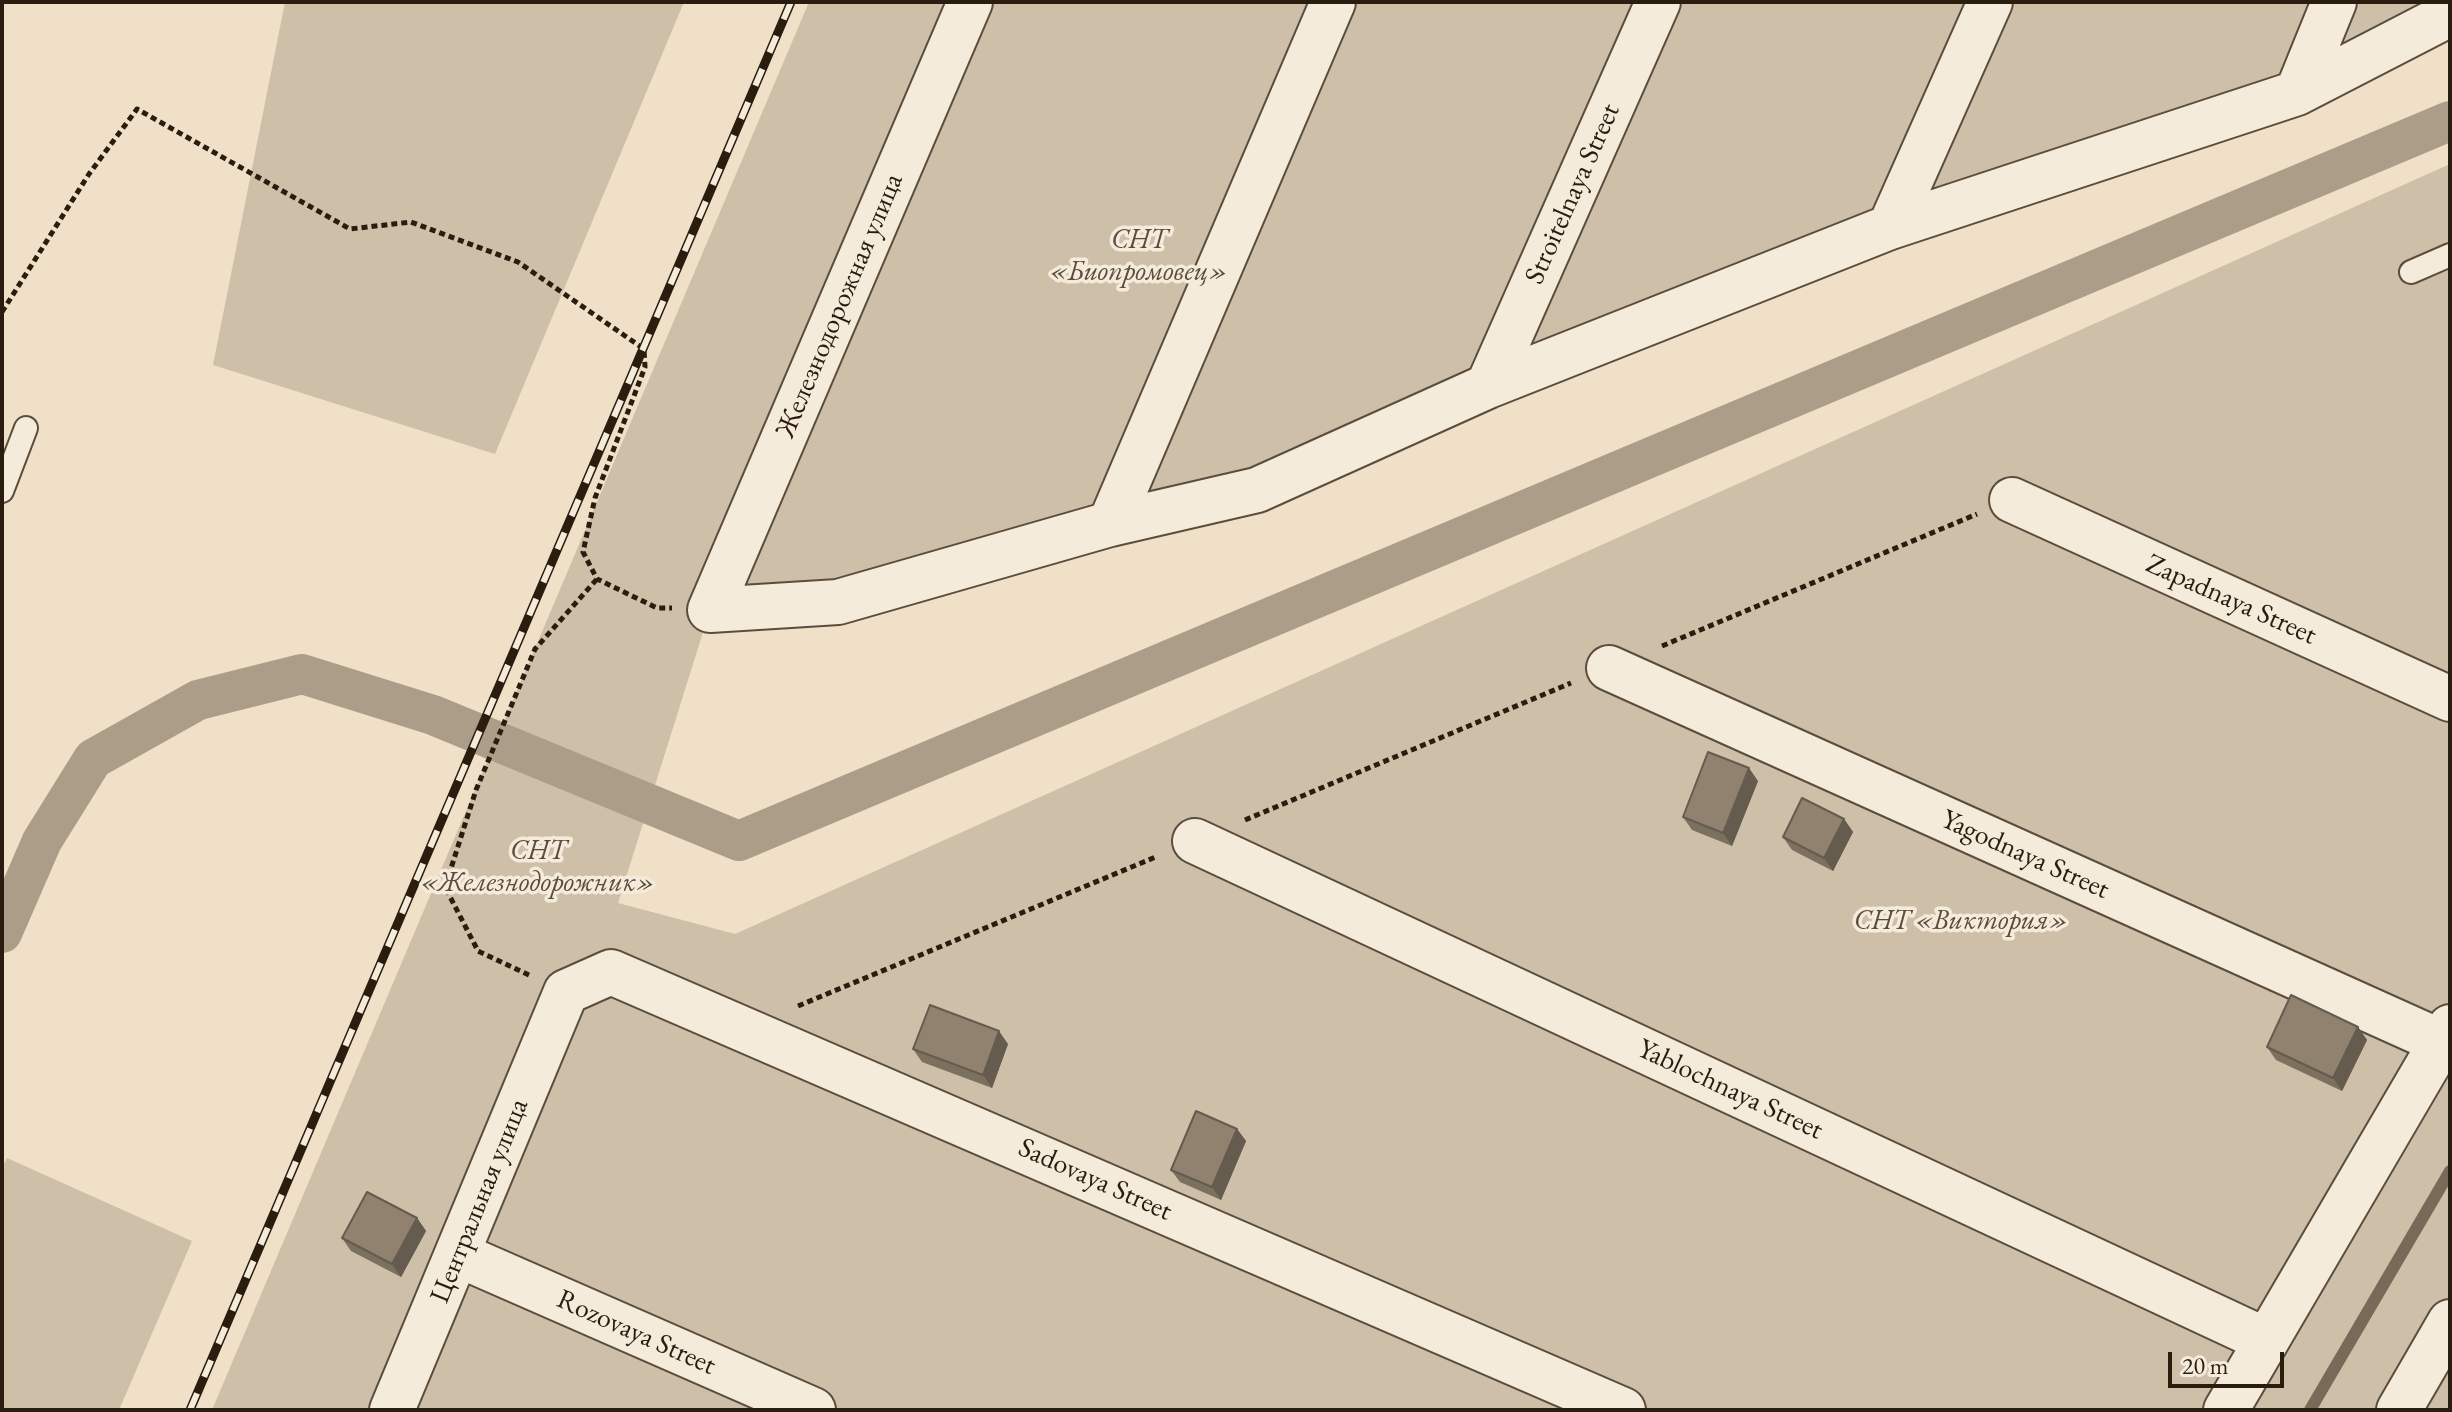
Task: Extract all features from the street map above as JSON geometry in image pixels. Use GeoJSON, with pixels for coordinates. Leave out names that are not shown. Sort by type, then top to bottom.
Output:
{"type":"FeatureCollection","features":[{"type":"Feature","properties":{"kind":"street","name":"Железнодорожная улица"},"geometry":{"type":"LineString","coordinates":[[710,610],[970,2]]}},
{"type":"Feature","properties":{"kind":"street"},"geometry":{"type":"LineString","coordinates":[[1110,524],[1333,2]]}},
{"type":"Feature","properties":{"kind":"street","name":"Stroitelnaya Street"},"geometry":{"type":"LineString","coordinates":[[1488,386],[1658,2]]}},
{"type":"Feature","properties":{"kind":"street"},"geometry":{"type":"LineString","coordinates":[[1890,227],[1990,2]]}},
{"type":"Feature","properties":{"kind":"street"},"geometry":{"type":"LineString","coordinates":[[2297,93],[2334,2]]}},
{"type":"Feature","properties":{"kind":"street"},"geometry":{"type":"LineString","coordinates":[[710,610],[838,602],[1110,524],[1257,490],[1488,386],[1890,227],[2297,93],[2450,14]]}},
{"type":"Feature","properties":{"kind":"street","name":"Zapadnaya Street"},"geometry":{"type":"LineString","coordinates":[[2012,500],[2450,699]]}},
{"type":"Feature","properties":{"kind":"street","name":"Yagodnaya Street"},"geometry":{"type":"LineString","coordinates":[[1609,668],[2445,1034]]}},
{"type":"Feature","properties":{"kind":"street","name":"Yablochnaya Street"},"geometry":{"type":"LineString","coordinates":[[1195,841],[2265,1340]]}},
{"type":"Feature","properties":{"kind":"street","name":"Sadovaya Street"},"geometry":{"type":"LineString","coordinates":[[566,992],[611,972],[1623,1410]]}},
{"type":"Feature","properties":{"kind":"street","name":"Центральная улица"},"geometry":{"type":"LineString","coordinates":[[392,1410],[566,992]]}},
{"type":"Feature","properties":{"kind":"street"},"geometry":{"type":"LineString","coordinates":[[2226,1410],[2445,1034]]}},
{"type":"Feature","properties":{"kind":"street","name":"Rozovaya Street"},"geometry":{"type":"LineString","coordinates":[[459,1255],[813,1410]]}},
{"type":"Feature","properties":{"kind":"street"},"geometry":{"type":"LineString","coordinates":[[2399,1410],[2450,1322]]}},
{"type":"Feature","properties":{"kind":"lane"},"geometry":{"type":"LineString","coordinates":[[2411,272],[2450,255]]}},
{"type":"Feature","properties":{"kind":"lane"},"geometry":{"type":"LineString","coordinates":[[2,491],[26,428]]}},
{"type":"Feature","properties":{"kind":"path"},"geometry":{"type":"LineString","coordinates":[[2,312],[89,174],[137,109],[350,229],[411,222],[518,262],[644,349],[645,367],[595,498],[583,552],[597,579],[657,608],[710,610]]}},
{"type":"Feature","properties":{"kind":"path"},"geometry":{"type":"LineString","coordinates":[[745,1028],[2012,500]]}},
{"type":"Feature","properties":{"kind":"path"},"geometry":{"type":"LineString","coordinates":[[566,992],[478,951],[445,887],[476,790],[535,649],[597,579]]}},
{"type":"Feature","properties":{"kind":"green space"},"geometry":{"type":"Polygon","coordinates":[[[285,2],[684,2],[495,454],[213,365],[285,2]]]}},
{"type":"Feature","properties":{"kind":"green space","name":"СНТ «Виктория»"},"geometry":{"type":"Polygon","coordinates":[[[809,2],[2450,2],[2450,14],[1257,490],[710,610],[618,903],[735,934],[2450,164],[2450,1410],[212,1410],[809,2]]]}},
{"type":"Feature","properties":{"kind":"green space"},"geometry":{"type":"Polygon","coordinates":[[[7,1158],[192,1241],[119,1410],[2,1410],[2,1169],[7,1158]]]}},
{"type":"Feature","properties":{"kind":"building"},"geometry":{"type":"Polygon","coordinates":[[[1708,752],[1749,768],[1723,833],[1683,817],[1708,752]]]}},
{"type":"Feature","properties":{"kind":"building"},"geometry":{"type":"Polygon","coordinates":[[[1802,798],[1844,819],[1824,858],[1783,837],[1802,798]]]}},
{"type":"Feature","properties":{"kind":"building"},"geometry":{"type":"Polygon","coordinates":[[[2291,995],[2358,1027],[2333,1078],[2267,1047],[2291,995]]]}},
{"type":"Feature","properties":{"kind":"building"},"geometry":{"type":"Polygon","coordinates":[[[930,1005],[999,1031],[983,1075],[913,1049],[930,1005]]]}},
{"type":"Feature","properties":{"kind":"building"},"geometry":{"type":"Polygon","coordinates":[[[1196,1111],[1237,1129],[1212,1187],[1171,1170],[1196,1111]]]}},
{"type":"Feature","properties":{"kind":"building"},"geometry":{"type":"Polygon","coordinates":[[[367,1192],[417,1218],[392,1264],[342,1238],[367,1192]]]}},
{"type":"Feature","properties":{"kind":"waterway"},"geometry":{"type":"LineString","coordinates":[[2,933],[42,841],[93,759],[198,700],[302,674],[433,715],[739,841],[2450,121]]}},
{"type":"Feature","properties":{"kind":"waterway"},"geometry":{"type":"LineString","coordinates":[[2310,1410],[2450,1171]]}},
{"type":"Feature","properties":{"kind":"railway"},"geometry":{"type":"LineString","coordinates":[[190,1410],[791,2]]}},
{"type":"Feature","properties":{"kind":"park label","name":"СНТ «Биопромовец»"},"geometry":{"type":"Point","coordinates":[1139,256]}},
{"type":"Feature","properties":{"kind":"park label","name":"СНТ «Железнодорожник»"},"geometry":{"type":"Point","coordinates":[538,867]}}]}
